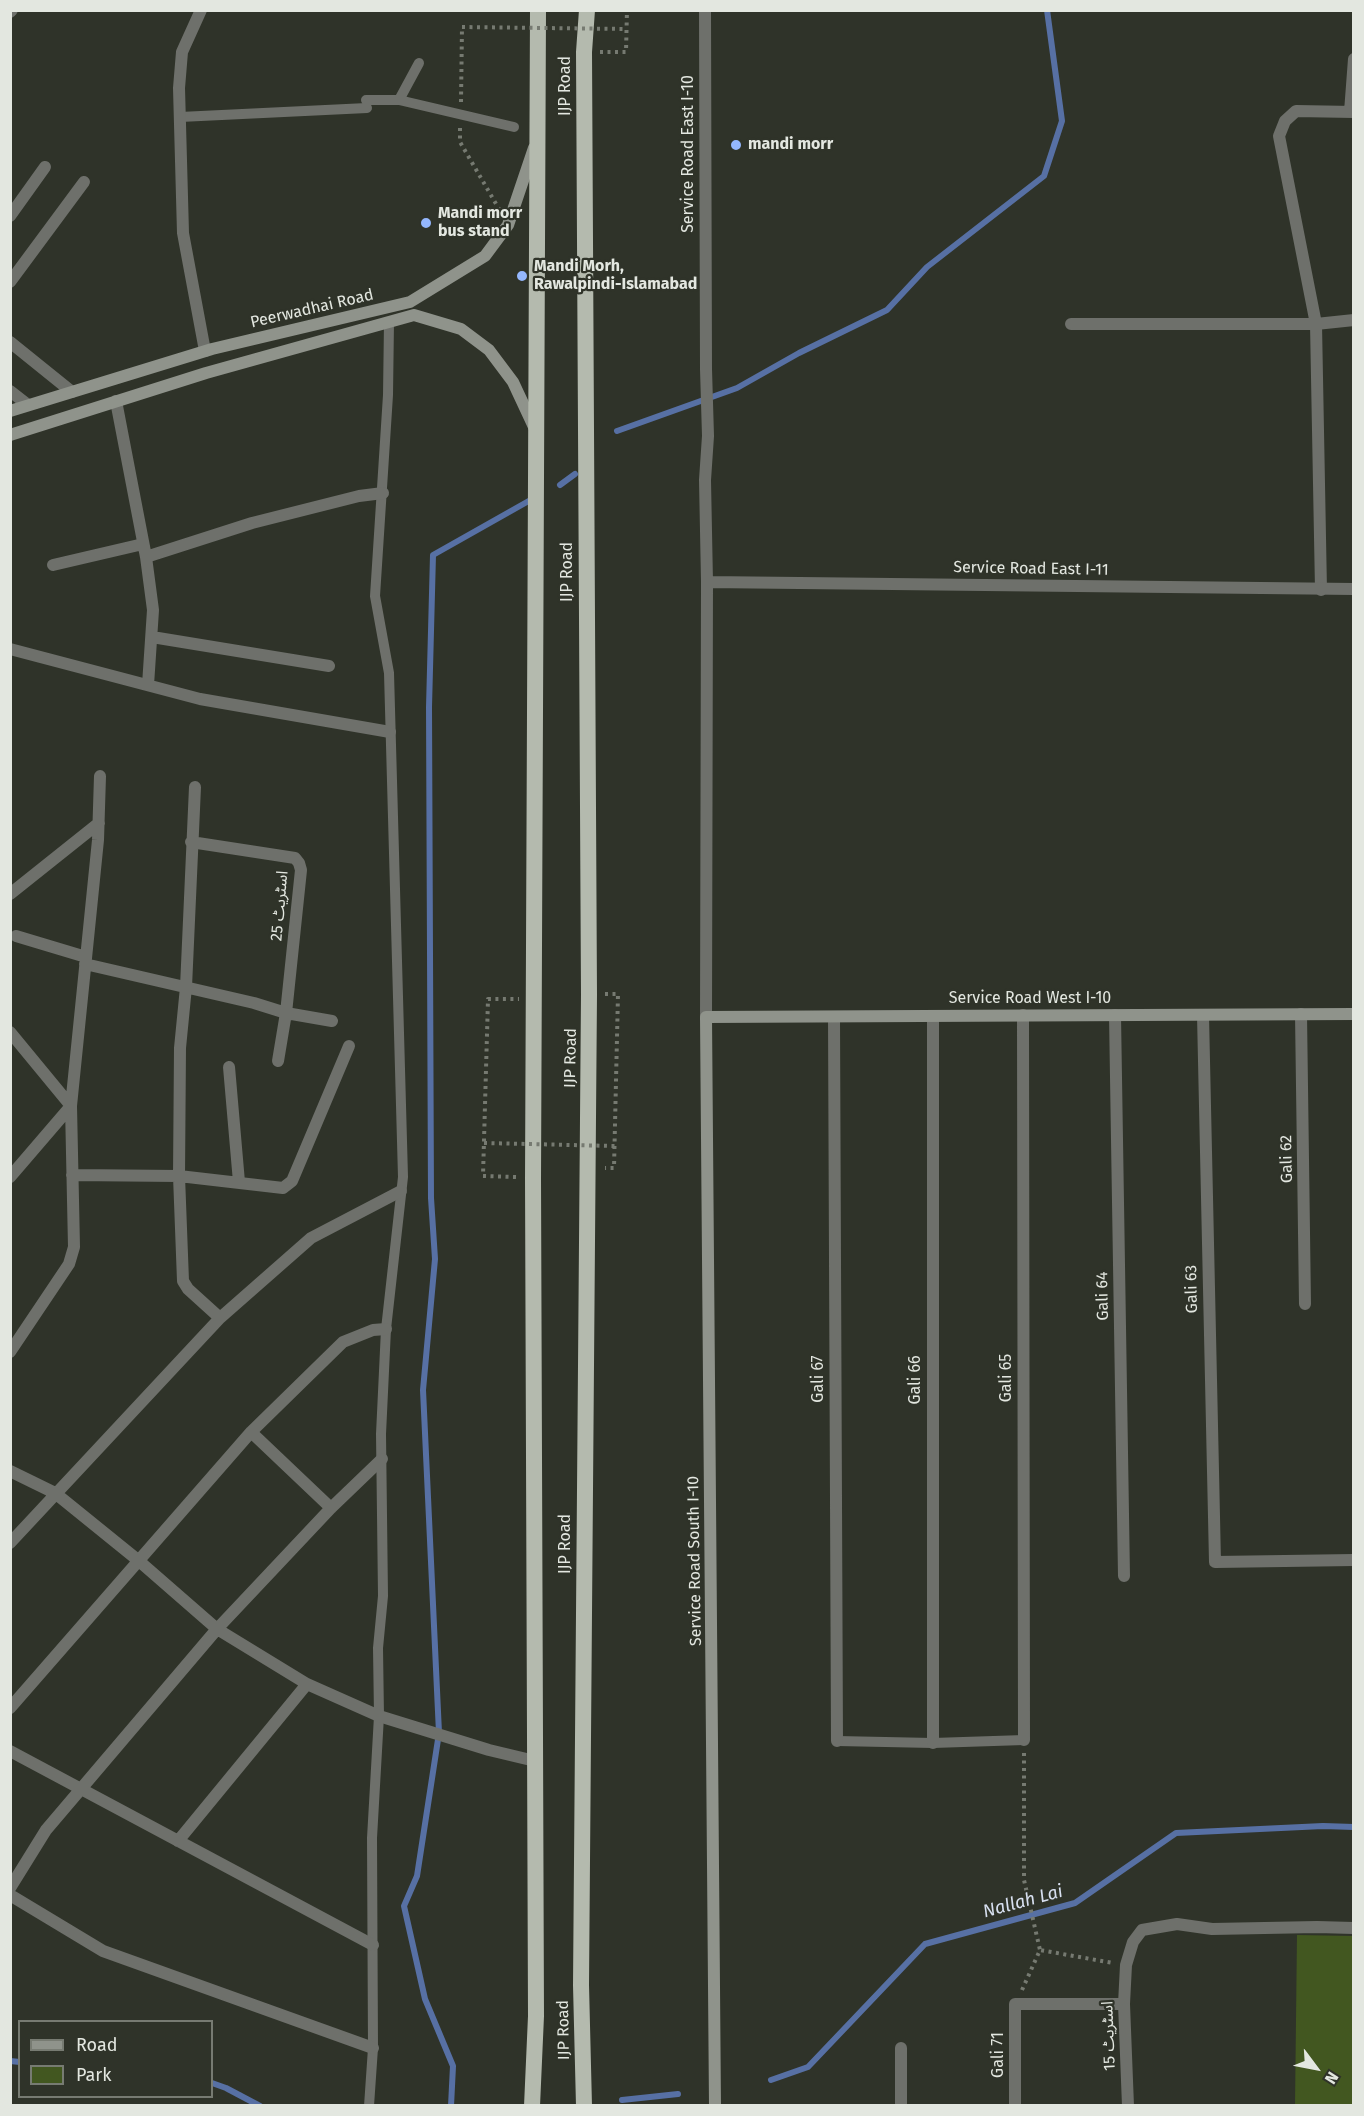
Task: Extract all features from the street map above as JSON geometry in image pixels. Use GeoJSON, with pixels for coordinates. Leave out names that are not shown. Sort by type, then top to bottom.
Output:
{"type":"FeatureCollection","features":[{"type":"Feature","properties":{"kind":"highway","name":"IJP Road"},"geometry":{"type":"LineString","coordinates":[[532,2106],[536,2016],[533,1177],[538,10]]}},
{"type":"Feature","properties":{"kind":"highway","name":"IJP Road"},"geometry":{"type":"LineString","coordinates":[[584,2106],[581,1985],[589,994],[584,52],[587,10]]}},
{"type":"Feature","properties":{"kind":"main road","name":"Peerwadhai Road"},"geometry":{"type":"LineString","coordinates":[[10,411],[205,351],[410,302],[485,256],[508,225],[538,137]]}},
{"type":"Feature","properties":{"kind":"main road"},"geometry":{"type":"LineString","coordinates":[[10,435],[206,373],[414,315],[461,329],[489,350],[513,382],[537,434]]}},
{"type":"Feature","properties":{"kind":"main road","name":"Service Road West I-10"},"geometry":{"type":"LineString","coordinates":[[706,1017],[1353,1014]]}},
{"type":"Feature","properties":{"kind":"main road","name":"Service Road South I-10"},"geometry":{"type":"LineString","coordinates":[[706,1017],[715,2106]]}},
{"type":"Feature","properties":{"kind":"street"},"geometry":{"type":"LineString","coordinates":[[201,10],[182,52],[179,88],[183,232],[205,351]]}},
{"type":"Feature","properties":{"kind":"street","name":"Service Road East I-10"},"geometry":{"type":"LineString","coordinates":[[705,10],[708,436],[705,480],[707,582],[706,1017]]}},
{"type":"Feature","properties":{"kind":"street"},"geometry":{"type":"LineString","coordinates":[[1322,590],[1316,324],[1279,136],[1285,121],[1296,111],[1352,112],[1353,59]]}},
{"type":"Feature","properties":{"kind":"street"},"geometry":{"type":"LineString","coordinates":[[10,216],[45,167]]}},
{"type":"Feature","properties":{"kind":"street"},"geometry":{"type":"LineString","coordinates":[[10,282],[84,182]]}},
{"type":"Feature","properties":{"kind":"street"},"geometry":{"type":"LineString","coordinates":[[1071,324],[1316,324],[1353,320]]}},
{"type":"Feature","properties":{"kind":"street"},"geometry":{"type":"LineString","coordinates":[[10,342],[72,392]]}},
{"type":"Feature","properties":{"kind":"street"},"geometry":{"type":"LineString","coordinates":[[10,391],[28,405]]}},
{"type":"Feature","properties":{"kind":"street"},"geometry":{"type":"LineString","coordinates":[[116,401],[146,557],[153,610],[148,685]]}},
{"type":"Feature","properties":{"kind":"street"},"geometry":{"type":"LineString","coordinates":[[146,557],[252,523],[359,496],[383,493]]}},
{"type":"Feature","properties":{"kind":"street"},"geometry":{"type":"LineString","coordinates":[[53,565],[143,544]]}},
{"type":"Feature","properties":{"kind":"street","name":"Service Road East I-11"},"geometry":{"type":"LineString","coordinates":[[707,582],[1353,589]]}},
{"type":"Feature","properties":{"kind":"street"},"geometry":{"type":"LineString","coordinates":[[152,637],[329,666]]}},
{"type":"Feature","properties":{"kind":"street"},"geometry":{"type":"LineString","coordinates":[[10,649],[200,699],[390,732]]}},
{"type":"Feature","properties":{"kind":"street"},"geometry":{"type":"LineString","coordinates":[[10,1352],[72,1257],[71,1106],[99,822],[100,776]]}},
{"type":"Feature","properties":{"kind":"street"},"geometry":{"type":"LineString","coordinates":[[195,786],[186,987],[180,1048],[179,1176],[183,1281],[188,1289],[220,1318]]}},
{"type":"Feature","properties":{"kind":"street"},"geometry":{"type":"LineString","coordinates":[[10,894],[99,822]]}},
{"type":"Feature","properties":{"kind":"street","name":"اسٹریٹ 25"},"geometry":{"type":"LineString","coordinates":[[191,842],[295,858],[299,863],[301,870],[286,1013],[278,1061]]}},
{"type":"Feature","properties":{"kind":"street"},"geometry":{"type":"LineString","coordinates":[[16,936],[85,961],[286,1013],[332,1021]]}},
{"type":"Feature","properties":{"kind":"street","name":"Gali 62"},"geometry":{"type":"LineString","coordinates":[[1301,1014],[1305,1304]]}},
{"type":"Feature","properties":{"kind":"street","name":"Gali 65"},"geometry":{"type":"LineString","coordinates":[[1023,1015],[1024,1740]]}},
{"type":"Feature","properties":{"kind":"street","name":"Gali 64"},"geometry":{"type":"LineString","coordinates":[[1115,1015],[1124,1576]]}},
{"type":"Feature","properties":{"kind":"street","name":"Gali 63"},"geometry":{"type":"LineString","coordinates":[[1203,1015],[1215,1562],[1353,1560]]}},
{"type":"Feature","properties":{"kind":"street","name":"Gali 66"},"geometry":{"type":"LineString","coordinates":[[933,1016],[933,1743]]}},
{"type":"Feature","properties":{"kind":"street","name":"Gali 67"},"geometry":{"type":"LineString","coordinates":[[834,1017],[837,1741]]}},
{"type":"Feature","properties":{"kind":"street"},"geometry":{"type":"LineString","coordinates":[[10,1032],[71,1106]]}},
{"type":"Feature","properties":{"kind":"street"},"geometry":{"type":"LineString","coordinates":[[72,1175],[179,1176],[283,1188],[292,1181],[348,1046]]}},
{"type":"Feature","properties":{"kind":"street"},"geometry":{"type":"LineString","coordinates":[[229,1067],[239,1182]]}},
{"type":"Feature","properties":{"kind":"street"},"geometry":{"type":"LineString","coordinates":[[10,1177],[71,1106]]}},
{"type":"Feature","properties":{"kind":"street"},"geometry":{"type":"LineString","coordinates":[[10,1542],[220,1318],[311,1238],[401,1191]]}},
{"type":"Feature","properties":{"kind":"street"},"geometry":{"type":"LineString","coordinates":[[10,1708],[251,1432],[343,1342],[373,1330],[386,1329]]}},
{"type":"Feature","properties":{"kind":"street"},"geometry":{"type":"LineString","coordinates":[[251,1432],[330,1508]]}},
{"type":"Feature","properties":{"kind":"street"},"geometry":{"type":"LineString","coordinates":[[10,1888],[46,1830],[217,1629],[330,1508],[382,1458]]}},
{"type":"Feature","properties":{"kind":"street"},"geometry":{"type":"LineString","coordinates":[[10,1471],[55,1493],[217,1629],[307,1684],[379,1716],[489,1750],[536,1761]]}},
{"type":"Feature","properties":{"kind":"street"},"geometry":{"type":"LineString","coordinates":[[178,1841],[307,1684]]}},
{"type":"Feature","properties":{"kind":"street"},"geometry":{"type":"LineString","coordinates":[[10,1751],[372,1945]]}},
{"type":"Feature","properties":{"kind":"street"},"geometry":{"type":"LineString","coordinates":[[10,1895],[103,1951],[373,2048]]}},
{"type":"Feature","properties":{"kind":"street","name":"اسٹریٹ 15"},"geometry":{"type":"LineString","coordinates":[[1128,2106],[1124,2004],[1126,1965],[1133,1942],[1142,1930],[1177,1924],[1212,1929],[1353,1928]]}},
{"type":"Feature","properties":{"kind":"street"},"geometry":{"type":"LineString","coordinates":[[1015,2004],[1124,2004]]}},
{"type":"Feature","properties":{"kind":"street","name":"Gali 71"},"geometry":{"type":"LineString","coordinates":[[1015,2004],[1015,2106]]}},
{"type":"Feature","properties":{"kind":"street"},"geometry":{"type":"LineString","coordinates":[[901,2048],[901,2106]]}},
{"type":"Feature","properties":{"kind":"lane"},"geometry":{"type":"LineString","coordinates":[[399,100],[419,63]]}},
{"type":"Feature","properties":{"kind":"lane"},"geometry":{"type":"LineString","coordinates":[[180,117],[399,100],[513,127]]}},
{"type":"Feature","properties":{"kind":"lane"},"geometry":{"type":"LineString","coordinates":[[369,2106],[373,2048],[372,1838],[379,1716],[378,1648],[383,1596],[382,1458],[386,1329],[403,1177],[389,673],[375,596],[383,493],[389,322]]}},
{"type":"Feature","properties":{"kind":"lane"},"geometry":{"type":"LineString","coordinates":[[837,1741],[933,1743],[1024,1740]]}},
{"type":"Feature","properties":{"kind":"path"},"geometry":{"type":"LineString","coordinates":[[584,52],[627,52],[627,10]]}},
{"type":"Feature","properties":{"kind":"path"},"geometry":{"type":"LineString","coordinates":[[461,108],[462,27],[627,29]]}},
{"type":"Feature","properties":{"kind":"path"},"geometry":{"type":"LineString","coordinates":[[460,119],[460,142],[508,225]]}},
{"type":"Feature","properties":{"kind":"path"},"geometry":{"type":"LineString","coordinates":[[614,1168],[618,994]]}},
{"type":"Feature","properties":{"kind":"path"},"geometry":{"type":"LineString","coordinates":[[533,1177],[483,1176],[488,999],[534,999]]}},
{"type":"Feature","properties":{"kind":"path"},"geometry":{"type":"LineString","coordinates":[[484,1143],[615,1146]]}},
{"type":"Feature","properties":{"kind":"path"},"geometry":{"type":"LineString","coordinates":[[1015,2004],[1040,1950],[1024,1880],[1024,1740]]}},
{"type":"Feature","properties":{"kind":"path"},"geometry":{"type":"LineString","coordinates":[[1040,1950],[1126,1965]]}},
{"type":"Feature","properties":{"kind":"green space"},"geometry":{"type":"Polygon","coordinates":[[[1297,1935],[1353,1936],[1353,2105],[1295,2105],[1297,1935]]]}},
{"type":"Feature","properties":{"kind":"waterway"},"geometry":{"type":"LineString","coordinates":[[617,431],[737,388],[799,353],[887,310],[927,267],[1044,176],[1062,121],[1047,10]]}},
{"type":"Feature","properties":{"kind":"waterway"},"geometry":{"type":"LineString","coordinates":[[560,485],[575,474]]}},
{"type":"Feature","properties":{"kind":"waterway"},"geometry":{"type":"LineString","coordinates":[[451,2106],[453,2066],[425,1999],[404,1906],[417,1876],[439,1733],[423,1390],[435,1259],[431,1198],[429,707],[433,555],[534,498]]}},
{"type":"Feature","properties":{"kind":"waterway","name":"Nallah Lai"},"geometry":{"type":"LineString","coordinates":[[771,2080],[808,2067],[925,1944],[1075,1903],[1176,1833],[1323,1826],[1354,1827]]}},
{"type":"Feature","properties":{"kind":"waterway","name":"Nallah Lai"},"geometry":{"type":"LineString","coordinates":[[10,2061],[18,2062]]}},
{"type":"Feature","properties":{"kind":"waterway","name":"Nallah Lai"},"geometry":{"type":"LineString","coordinates":[[213,2083],[260,2106]]}},
{"type":"Feature","properties":{"kind":"waterway","name":"Nallah Lai"},"geometry":{"type":"LineString","coordinates":[[622,2100],[678,2094]]}},
{"type":"Feature","properties":{"kind":"place","name":"mandi morr"},"geometry":{"type":"Point","coordinates":[736,145]}},
{"type":"Feature","properties":{"kind":"place","name":"Mandi morr bus stand"},"geometry":{"type":"Point","coordinates":[426,223]}},
{"type":"Feature","properties":{"kind":"place","name":"Mandi Morh, Rawalpindi-Islamabad"},"geometry":{"type":"Point","coordinates":[522,276]}}]}
